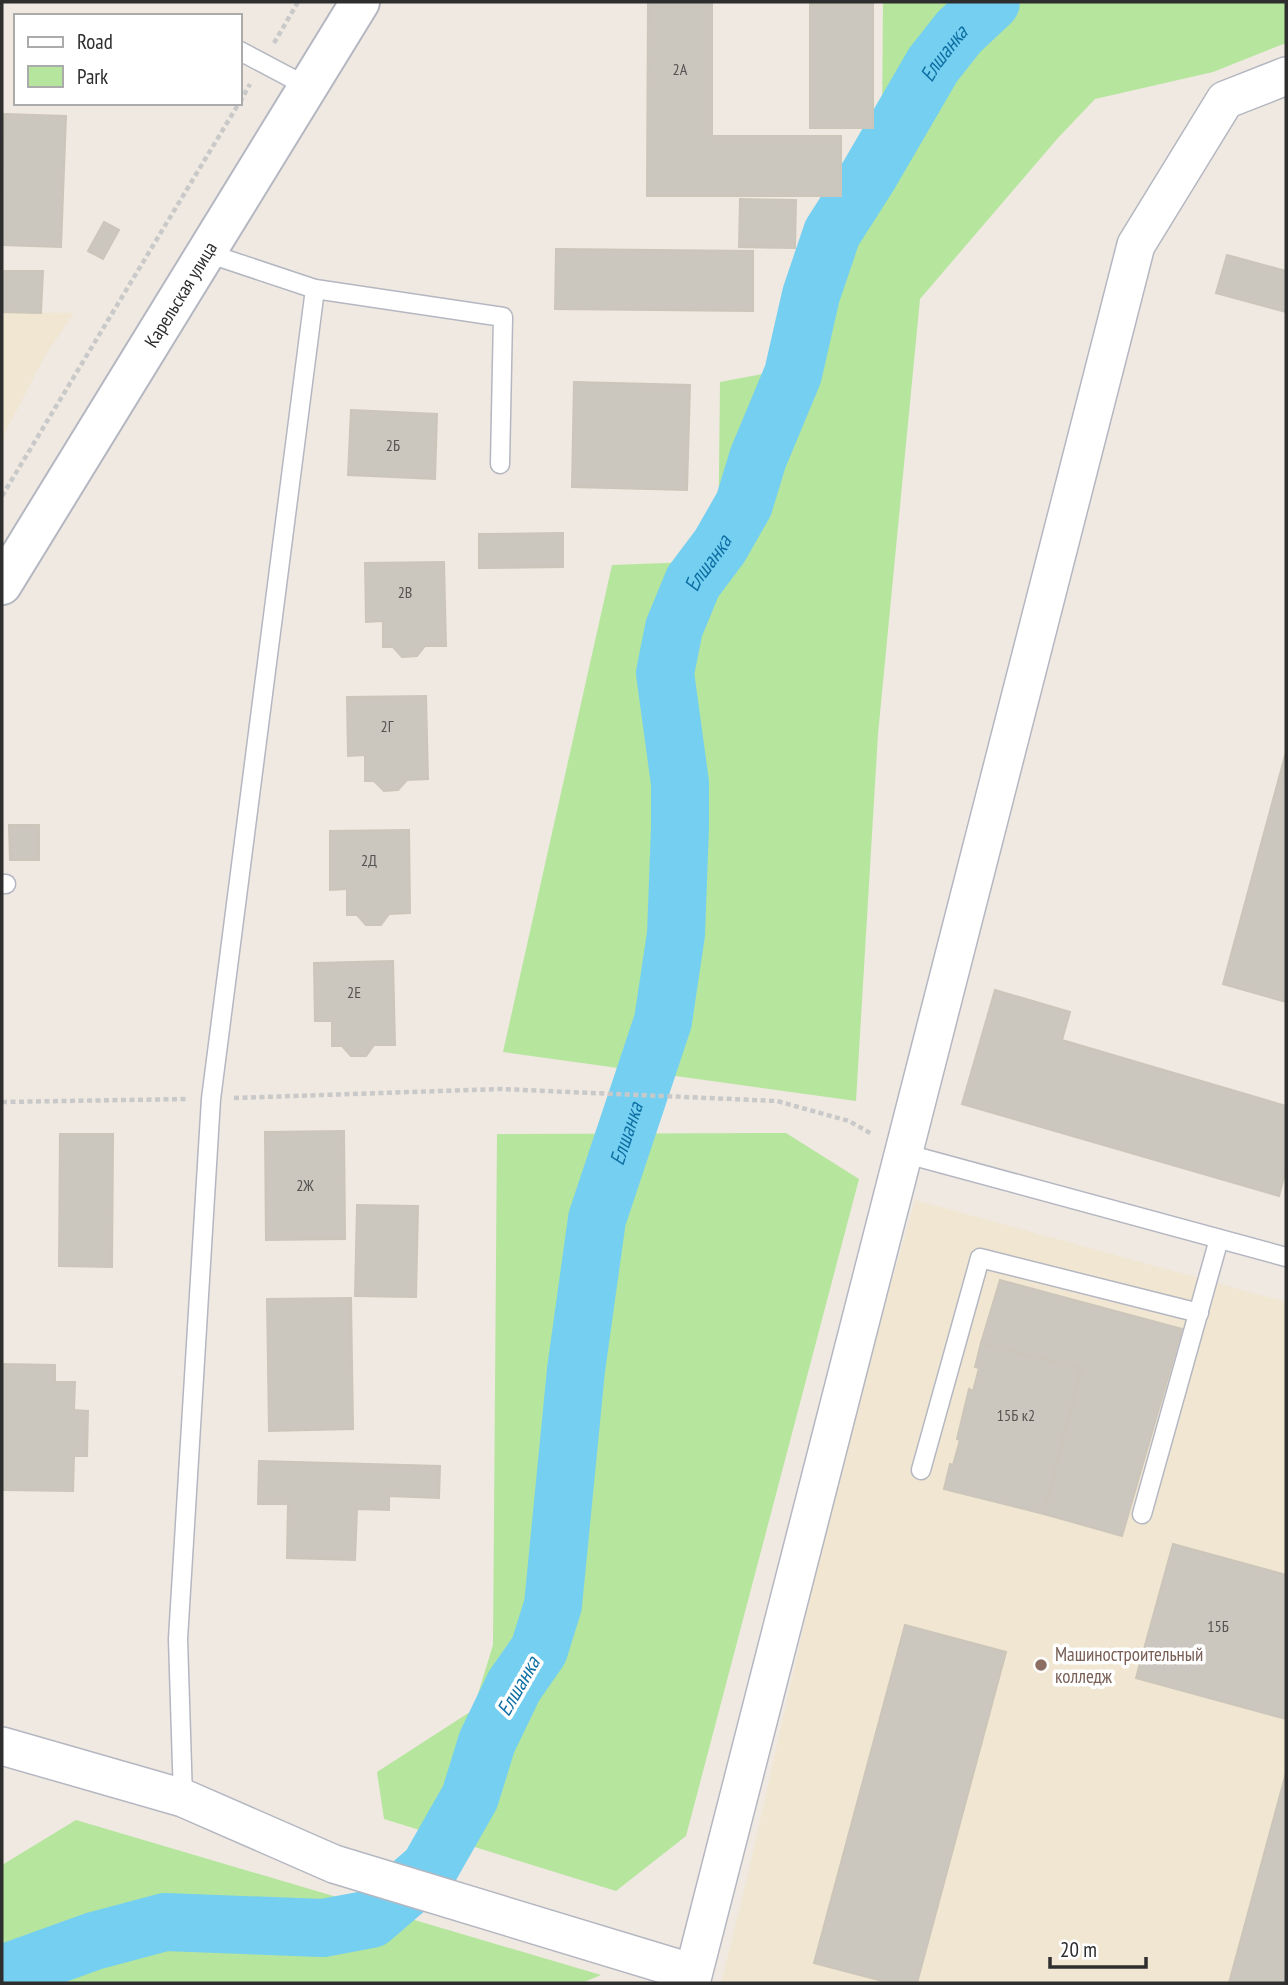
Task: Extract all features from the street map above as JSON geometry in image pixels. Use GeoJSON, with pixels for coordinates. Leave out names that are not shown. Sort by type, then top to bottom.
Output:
{"type":"FeatureCollection","features":[{"type":"Feature","properties":{"kind":"street","name":"Карельская улица"},"geometry":{"type":"LineString","coordinates":[[2,585],[360,2]]}},
{"type":"Feature","properties":{"kind":"street"},"geometry":{"type":"LineString","coordinates":[[2,1746],[183,1798],[334,1864],[495,1913],[692,1978],[1136,245],[1225,100],[1286,76]]}},
{"type":"Feature","properties":{"kind":"lane"},"geometry":{"type":"LineString","coordinates":[[242,52],[308,87]]}},
{"type":"Feature","properties":{"kind":"lane"},"geometry":{"type":"LineString","coordinates":[[207,253],[315,289],[503,317],[500,464]]}},
{"type":"Feature","properties":{"kind":"lane"},"geometry":{"type":"LineString","coordinates":[[183,1798],[178,1639],[211,1099],[315,289]]}},
{"type":"Feature","properties":{"kind":"lane"},"geometry":{"type":"LineString","coordinates":[[903,1153],[1286,1257]]}},
{"type":"Feature","properties":{"kind":"lane"},"geometry":{"type":"LineString","coordinates":[[1142,1514],[1219,1239]]}},
{"type":"Feature","properties":{"kind":"lane"},"geometry":{"type":"LineString","coordinates":[[921,1470],[980,1258],[1199,1313]]}},
{"type":"Feature","properties":{"kind":"path"},"geometry":{"type":"LineString","coordinates":[[2,496],[238,105]]}},
{"type":"Feature","properties":{"kind":"path"},"geometry":{"type":"LineString","coordinates":[[2,1102],[211,1099],[500,1089],[777,1101],[849,1121],[903,1153]]}},
{"type":"Feature","properties":{"kind":"shaded area"},"geometry":{"type":"Polygon","coordinates":[[[2,312],[74,313],[46,354],[2,438],[2,312]]]}},
{"type":"Feature","properties":{"kind":"shaded area","name":"Машиностроительный колледж"},"geometry":{"type":"Polygon","coordinates":[[[915,1200],[1286,1302],[1286,1983],[721,1983],[842,1456],[915,1200]]]}},
{"type":"Feature","properties":{"kind":"green space"},"geometry":{"type":"Polygon","coordinates":[[[883,2],[1286,2],[1286,43],[1213,72],[1095,99],[1057,139],[920,299],[878,734],[856,1101],[503,1052],[612,565],[718,561],[720,382],[815,364],[882,130],[883,2]]]}},
{"type":"Feature","properties":{"kind":"green space"},"geometry":{"type":"Polygon","coordinates":[[[786,1133],[859,1179],[686,1836],[616,1891],[384,1819],[377,1772],[473,1710],[493,1645],[497,1134],[786,1133]]]}},
{"type":"Feature","properties":{"kind":"green space"},"geometry":{"type":"Polygon","coordinates":[[[76,1820],[601,1975],[582,1983],[2,1983],[2,1865],[76,1820]]]}},
{"type":"Feature","properties":{"kind":"building"},"geometry":{"type":"Polygon","coordinates":[[[648,2],[712,2],[712,136],[841,136],[841,196],[647,196],[648,2]]]}},
{"type":"Feature","properties":{"kind":"building"},"geometry":{"type":"Polygon","coordinates":[[[810,4],[873,4],[873,128],[810,128],[810,4]]]}},
{"type":"Feature","properties":{"kind":"building"},"geometry":{"type":"Polygon","coordinates":[[[4,114],[66,116],[61,247],[2,245],[4,114]]]}},
{"type":"Feature","properties":{"kind":"building"},"geometry":{"type":"Polygon","coordinates":[[[740,199],[796,200],[795,248],[739,247],[740,199]]]}},
{"type":"Feature","properties":{"kind":"building"},"geometry":{"type":"Polygon","coordinates":[[[104,222],[119,230],[103,259],[88,251],[104,222]]]}},
{"type":"Feature","properties":{"kind":"building"},"geometry":{"type":"Polygon","coordinates":[[[556,249],[753,251],[753,311],[555,309],[556,249]]]}},
{"type":"Feature","properties":{"kind":"building"},"geometry":{"type":"Polygon","coordinates":[[[1227,255],[1286,271],[1286,312],[1216,293],[1227,255]]]}},
{"type":"Feature","properties":{"kind":"building"},"geometry":{"type":"Polygon","coordinates":[[[2,271],[43,271],[41,313],[2,312],[2,271]]]}},
{"type":"Feature","properties":{"kind":"building"},"geometry":{"type":"Polygon","coordinates":[[[574,382],[690,385],[687,490],[572,487],[574,382]]]}},
{"type":"Feature","properties":{"kind":"building"},"geometry":{"type":"Polygon","coordinates":[[[351,410],[437,414],[435,479],[348,475],[351,410]]]}},
{"type":"Feature","properties":{"kind":"building"},"geometry":{"type":"Polygon","coordinates":[[[563,533],[563,567],[479,568],[479,534],[563,533]]]}},
{"type":"Feature","properties":{"kind":"building"},"geometry":{"type":"Polygon","coordinates":[[[444,562],[446,646],[425,646],[417,656],[402,657],[393,647],[383,647],[383,621],[366,622],[365,563],[444,562]]]}},
{"type":"Feature","properties":{"kind":"building"},"geometry":{"type":"Polygon","coordinates":[[[426,696],[428,779],[407,780],[398,790],[384,791],[374,781],[365,781],[365,755],[348,756],[347,697],[426,696]]]}},
{"type":"Feature","properties":{"kind":"building"},"geometry":{"type":"Polygon","coordinates":[[[1286,752],[1286,1002],[1223,984],[1286,752]]]}},
{"type":"Feature","properties":{"kind":"building"},"geometry":{"type":"Polygon","coordinates":[[[9,825],[39,825],[39,860],[10,860],[9,825]]]}},
{"type":"Feature","properties":{"kind":"building"},"geometry":{"type":"Polygon","coordinates":[[[409,830],[410,913],[389,914],[381,925],[366,925],[357,915],[347,915],[347,889],[330,890],[330,831],[409,830]]]}},
{"type":"Feature","properties":{"kind":"building"},"geometry":{"type":"Polygon","coordinates":[[[393,961],[395,1045],[374,1045],[366,1056],[351,1056],[342,1046],[332,1046],[332,1021],[315,1021],[314,963],[393,961]]]}},
{"type":"Feature","properties":{"kind":"building"},"geometry":{"type":"Polygon","coordinates":[[[995,990],[1070,1012],[1062,1040],[1286,1106],[1286,1169],[1279,1196],[962,1104],[995,990]]]}},
{"type":"Feature","properties":{"kind":"building"},"geometry":{"type":"Polygon","coordinates":[[[344,1131],[345,1239],[266,1240],[265,1132],[344,1131]]]}},
{"type":"Feature","properties":{"kind":"building"},"geometry":{"type":"Polygon","coordinates":[[[60,1134],[113,1134],[112,1267],[59,1266],[60,1134]]]}},
{"type":"Feature","properties":{"kind":"building"},"geometry":{"type":"Polygon","coordinates":[[[357,1205],[418,1206],[416,1297],[355,1296],[357,1205]]]}},
{"type":"Feature","properties":{"kind":"building"},"geometry":{"type":"Polygon","coordinates":[[[1000,1280],[1182,1329],[1122,1536],[1044,1514],[1081,1369],[981,1343],[1000,1280]]]}},
{"type":"Feature","properties":{"kind":"building"},"geometry":{"type":"Polygon","coordinates":[[[351,1298],[353,1429],[269,1431],[267,1299],[351,1298]]]}},
{"type":"Feature","properties":{"kind":"building"},"geometry":{"type":"Polygon","coordinates":[[[981,1343],[1081,1369],[1044,1514],[944,1489],[960,1440],[957,1439],[969,1389],[973,1391],[979,1368],[975,1367],[981,1343]]]}},
{"type":"Feature","properties":{"kind":"building"},"geometry":{"type":"Polygon","coordinates":[[[2,1364],[55,1365],[55,1382],[75,1382],[74,1410],[88,1411],[87,1456],[74,1456],[73,1491],[2,1490],[2,1364]]]}},
{"type":"Feature","properties":{"kind":"building"},"geometry":{"type":"Polygon","coordinates":[[[259,1461],[440,1466],[439,1498],[389,1496],[389,1510],[357,1509],[355,1560],[287,1558],[288,1504],[258,1504],[259,1461]]]}},
{"type":"Feature","properties":{"kind":"building"},"geometry":{"type":"Polygon","coordinates":[[[1173,1544],[1286,1575],[1286,1719],[1136,1678],[1173,1544]]]}},
{"type":"Feature","properties":{"kind":"building"},"geometry":{"type":"Polygon","coordinates":[[[905,1625],[1006,1652],[917,1983],[890,1983],[814,1963],[905,1625]]]}},
{"type":"Feature","properties":{"kind":"building"},"geometry":{"type":"Polygon","coordinates":[[[1286,1773],[1286,1983],[1229,1983],[1286,1773]]]}},
{"type":"Feature","properties":{"kind":"waterway","name":"Елшанка"},"geometry":{"type":"LineString","coordinates":[[2,1974],[94,1941],[165,1922],[323,1928],[371,1919],[429,1869],[470,1797],[487,1742],[514,1686],[539,1650],[553,1605],[576,1370],[597,1219],[663,1021],[676,934],[680,827],[680,783],[665,673],[674,628],[693,582],[720,546],[744,504],[758,458],[793,374],[811,295],[832,233],[933,65],[959,32],[991,2]]}},
{"type":"Feature","properties":{"kind":"place","name":"Машиностроительный колледж"},"geometry":{"type":"Point","coordinates":[1041,1665]}}]}
